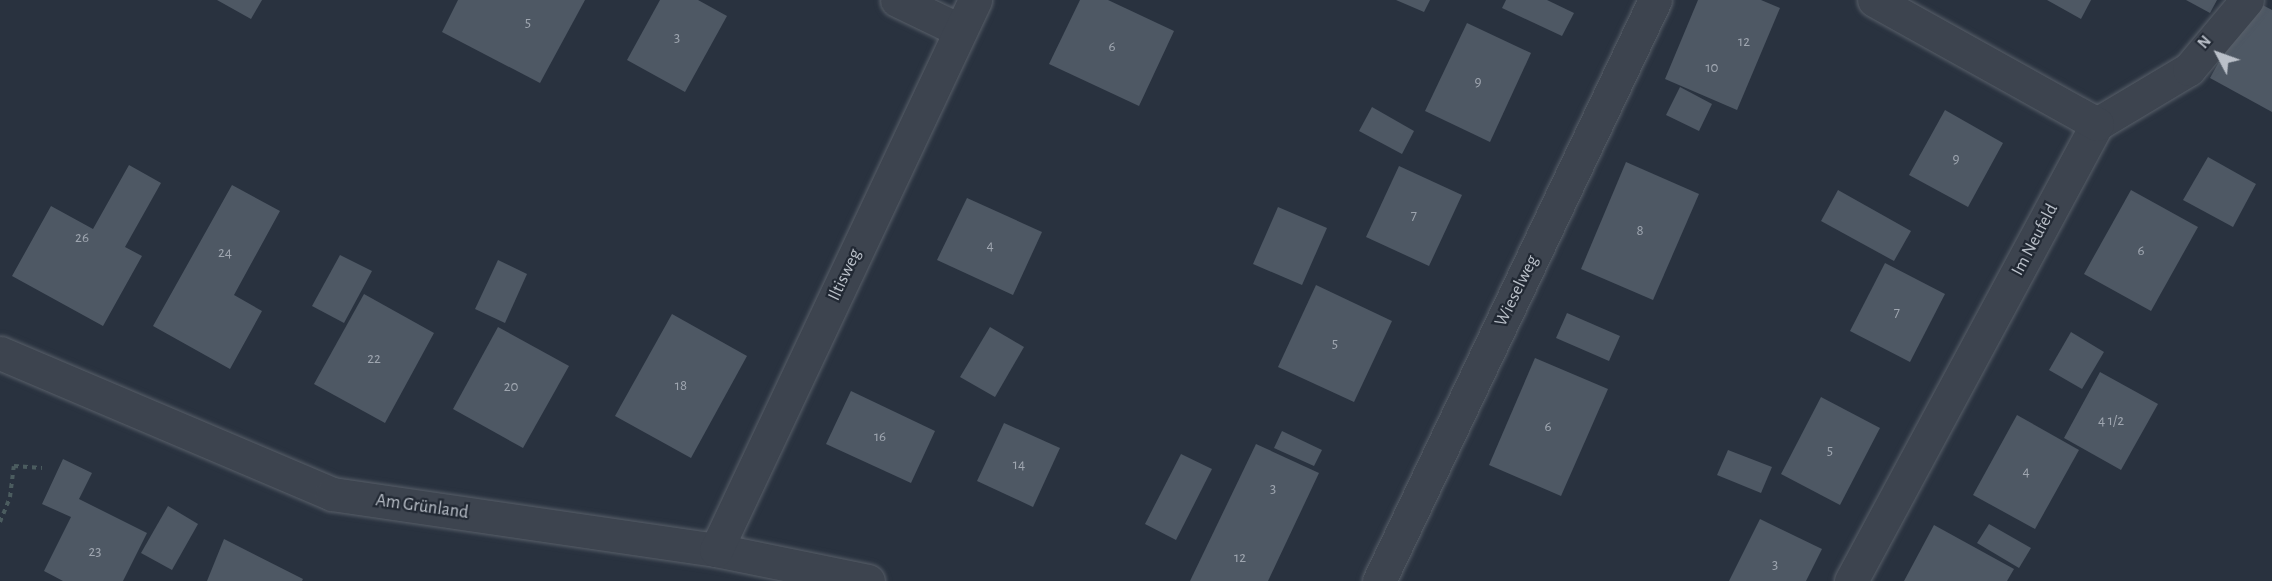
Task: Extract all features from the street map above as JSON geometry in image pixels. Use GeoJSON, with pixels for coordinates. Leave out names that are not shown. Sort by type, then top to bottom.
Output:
{"type":"FeatureCollection","features":[{"type":"Feature","properties":{"kind":"street"},"geometry":{"type":"LineString","coordinates":[[897,0],[959,30]]}},
{"type":"Feature","properties":{"kind":"street","name":"Iltisweg"},"geometry":{"type":"LineString","coordinates":[[716,550],[975,0]]}},
{"type":"Feature","properties":{"kind":"street","name":"Wieselweg"},"geometry":{"type":"LineString","coordinates":[[1378,581],[1655,0]]}},
{"type":"Feature","properties":{"kind":"street"},"geometry":{"type":"LineString","coordinates":[[1874,0],[2097,124],[2189,69],[2247,0]]}},
{"type":"Feature","properties":{"kind":"street","name":"Im Neufeld"},"geometry":{"type":"LineString","coordinates":[[1851,581],[2097,124]]}},
{"type":"Feature","properties":{"kind":"street","name":"Am Grünland"},"geometry":{"type":"LineString","coordinates":[[0,353],[332,494],[716,550],[868,581]]}},
{"type":"Feature","properties":{"kind":"path"},"geometry":{"type":"LineString","coordinates":[[0,522],[10,497],[14,466],[42,468]]}},
{"type":"Feature","properties":{"kind":"building"},"geometry":{"type":"Polygon","coordinates":[[[217,0],[262,0],[251,19],[217,0]]]}},
{"type":"Feature","properties":{"kind":"building"},"geometry":{"type":"Polygon","coordinates":[[[458,0],[585,0],[540,83],[442,32],[458,0]]]}},
{"type":"Feature","properties":{"kind":"building"},"geometry":{"type":"Polygon","coordinates":[[[660,0],[698,0],[727,16],[685,92],[627,60],[660,0]]]}},
{"type":"Feature","properties":{"kind":"building"},"geometry":{"type":"Polygon","coordinates":[[[1080,0],[1108,0],[1174,31],[1139,106],[1049,64],[1080,0]]]}},
{"type":"Feature","properties":{"kind":"building"},"geometry":{"type":"Polygon","coordinates":[[[1396,0],[1430,0],[1424,12],[1396,0]]]}},
{"type":"Feature","properties":{"kind":"building"},"geometry":{"type":"Polygon","coordinates":[[[1506,0],[1547,0],[1574,13],[1562,36],[1502,8],[1506,0]]]}},
{"type":"Feature","properties":{"kind":"building"},"geometry":{"type":"Polygon","coordinates":[[[1698,0],[1761,0],[1780,8],[1737,110],[1665,79],[1698,0]]]}},
{"type":"Feature","properties":{"kind":"building"},"geometry":{"type":"Polygon","coordinates":[[[2047,0],[2091,0],[2081,19],[2047,0]]]}},
{"type":"Feature","properties":{"kind":"building"},"geometry":{"type":"Polygon","coordinates":[[[2186,0],[2217,0],[2210,13],[2186,0]]]}},
{"type":"Feature","properties":{"kind":"building"},"geometry":{"type":"Polygon","coordinates":[[[2253,0],[2272,10],[2272,112],[2210,78],[2253,0]]]}},
{"type":"Feature","properties":{"kind":"building"},"geometry":{"type":"Polygon","coordinates":[[[1467,23],[1531,53],[1490,142],[1425,111],[1467,23]]]}},
{"type":"Feature","properties":{"kind":"building"},"geometry":{"type":"Polygon","coordinates":[[[1680,87],[1712,104],[1699,131],[1666,115],[1680,87]]]}},
{"type":"Feature","properties":{"kind":"building"},"geometry":{"type":"Polygon","coordinates":[[[1372,107],[1414,131],[1402,154],[1359,131],[1372,107]]]}},
{"type":"Feature","properties":{"kind":"building"},"geometry":{"type":"Polygon","coordinates":[[[1945,110],[2003,143],[1968,207],[1909,175],[1945,110]]]}},
{"type":"Feature","properties":{"kind":"building"},"geometry":{"type":"Polygon","coordinates":[[[2208,157],[2256,184],[2233,227],[2183,200],[2208,157]]]}},
{"type":"Feature","properties":{"kind":"building"},"geometry":{"type":"Polygon","coordinates":[[[1626,162],[1699,194],[1653,300],[1581,269],[1626,162]]]}},
{"type":"Feature","properties":{"kind":"building"},"geometry":{"type":"Polygon","coordinates":[[[129,165],[161,183],[125,247],[142,256],[103,326],[12,276],[51,206],[93,229],[129,165]]]}},
{"type":"Feature","properties":{"kind":"building"},"geometry":{"type":"Polygon","coordinates":[[[1399,166],[1462,195],[1429,266],[1366,237],[1399,166]]]}},
{"type":"Feature","properties":{"kind":"building"},"geometry":{"type":"Polygon","coordinates":[[[232,185],[280,211],[234,295],[262,311],[230,369],[153,326],[232,185]]]}},
{"type":"Feature","properties":{"kind":"building"},"geometry":{"type":"Polygon","coordinates":[[[1838,190],[1911,231],[1894,261],[1821,221],[1838,190]]]}},
{"type":"Feature","properties":{"kind":"building"},"geometry":{"type":"Polygon","coordinates":[[[2131,190],[2198,227],[2151,311],[2084,274],[2131,190]]]}},
{"type":"Feature","properties":{"kind":"building"},"geometry":{"type":"Polygon","coordinates":[[[967,198],[1042,232],[1013,295],[937,260],[967,198]]]}},
{"type":"Feature","properties":{"kind":"building"},"geometry":{"type":"Polygon","coordinates":[[[1278,207],[1327,228],[1302,285],[1253,264],[1278,207]]]}},
{"type":"Feature","properties":{"kind":"building"},"geometry":{"type":"Polygon","coordinates":[[[340,255],[372,271],[344,323],[312,306],[340,255]]]}},
{"type":"Feature","properties":{"kind":"building"},"geometry":{"type":"Polygon","coordinates":[[[498,260],[527,274],[505,323],[475,309],[498,260]]]}},
{"type":"Feature","properties":{"kind":"building"},"geometry":{"type":"Polygon","coordinates":[[[1885,263],[1945,294],[1910,362],[1850,331],[1885,263]]]}},
{"type":"Feature","properties":{"kind":"building"},"geometry":{"type":"Polygon","coordinates":[[[1316,285],[1392,321],[1354,402],[1278,367],[1316,285]]]}},
{"type":"Feature","properties":{"kind":"building"},"geometry":{"type":"Polygon","coordinates":[[[364,294],[434,333],[385,423],[314,384],[364,294]]]}},
{"type":"Feature","properties":{"kind":"building"},"geometry":{"type":"Polygon","coordinates":[[[1567,313],[1620,336],[1609,361],[1556,338],[1567,313]]]}},
{"type":"Feature","properties":{"kind":"building"},"geometry":{"type":"Polygon","coordinates":[[[672,314],[747,356],[691,458],[615,416],[672,314]]]}},
{"type":"Feature","properties":{"kind":"building"},"geometry":{"type":"Polygon","coordinates":[[[498,327],[569,366],[523,448],[453,409],[498,327]]]}},
{"type":"Feature","properties":{"kind":"building"},"geometry":{"type":"Polygon","coordinates":[[[990,327],[1024,347],[995,397],[960,377],[990,327]]]}},
{"type":"Feature","properties":{"kind":"building"},"geometry":{"type":"Polygon","coordinates":[[[2071,332],[2104,352],[2082,389],[2049,370],[2071,332]]]}},
{"type":"Feature","properties":{"kind":"building"},"geometry":{"type":"Polygon","coordinates":[[[1535,358],[1608,389],[1561,496],[1489,465],[1535,358]]]}},
{"type":"Feature","properties":{"kind":"building"},"geometry":{"type":"Polygon","coordinates":[[[2100,372],[2158,404],[2121,470],[2064,438],[2100,372]]]}},
{"type":"Feature","properties":{"kind":"building"},"geometry":{"type":"Polygon","coordinates":[[[851,391],[935,431],[911,483],[826,444],[851,391]]]}},
{"type":"Feature","properties":{"kind":"building"},"geometry":{"type":"Polygon","coordinates":[[[1821,397],[1880,428],[1840,505],[1781,474],[1821,397]]]}},
{"type":"Feature","properties":{"kind":"building"},"geometry":{"type":"Polygon","coordinates":[[[2017,415],[2079,450],[2035,529],[1973,495],[2017,415]]]}},
{"type":"Feature","properties":{"kind":"building"},"geometry":{"type":"Polygon","coordinates":[[[1004,423],[1060,448],[1033,507],[977,481],[1004,423]]]}},
{"type":"Feature","properties":{"kind":"building"},"geometry":{"type":"Polygon","coordinates":[[[1282,431],[1322,450],[1314,466],[1274,448],[1282,431]]]}},
{"type":"Feature","properties":{"kind":"building"},"geometry":{"type":"Polygon","coordinates":[[[1256,444],[1319,473],[1268,581],[1190,581],[1256,444]]]}},
{"type":"Feature","properties":{"kind":"building"},"geometry":{"type":"Polygon","coordinates":[[[1728,450],[1772,467],[1761,493],[1717,475],[1728,450]]]}},
{"type":"Feature","properties":{"kind":"building"},"geometry":{"type":"Polygon","coordinates":[[[1181,454],[1212,469],[1176,540],[1145,524],[1181,454]]]}},
{"type":"Feature","properties":{"kind":"building"},"geometry":{"type":"Polygon","coordinates":[[[63,459],[92,473],[79,499],[147,533],[123,581],[63,581],[44,571],[71,517],[42,504],[63,459]]]}},
{"type":"Feature","properties":{"kind":"building"},"geometry":{"type":"Polygon","coordinates":[[[168,506],[198,524],[172,570],[141,553],[168,506]]]}},
{"type":"Feature","properties":{"kind":"building"},"geometry":{"type":"Polygon","coordinates":[[[1760,519],[1822,549],[1806,581],[1729,581],[1760,519]]]}},
{"type":"Feature","properties":{"kind":"building"},"geometry":{"type":"Polygon","coordinates":[[[1989,524],[2031,548],[2019,568],[1977,543],[1989,524]]]}},
{"type":"Feature","properties":{"kind":"building"},"geometry":{"type":"Polygon","coordinates":[[[1934,525],[2014,569],[2007,581],[1904,581],[1934,525]]]}},
{"type":"Feature","properties":{"kind":"building"},"geometry":{"type":"Polygon","coordinates":[[[224,539],[303,579],[302,581],[207,581],[224,539]]]}}]}
